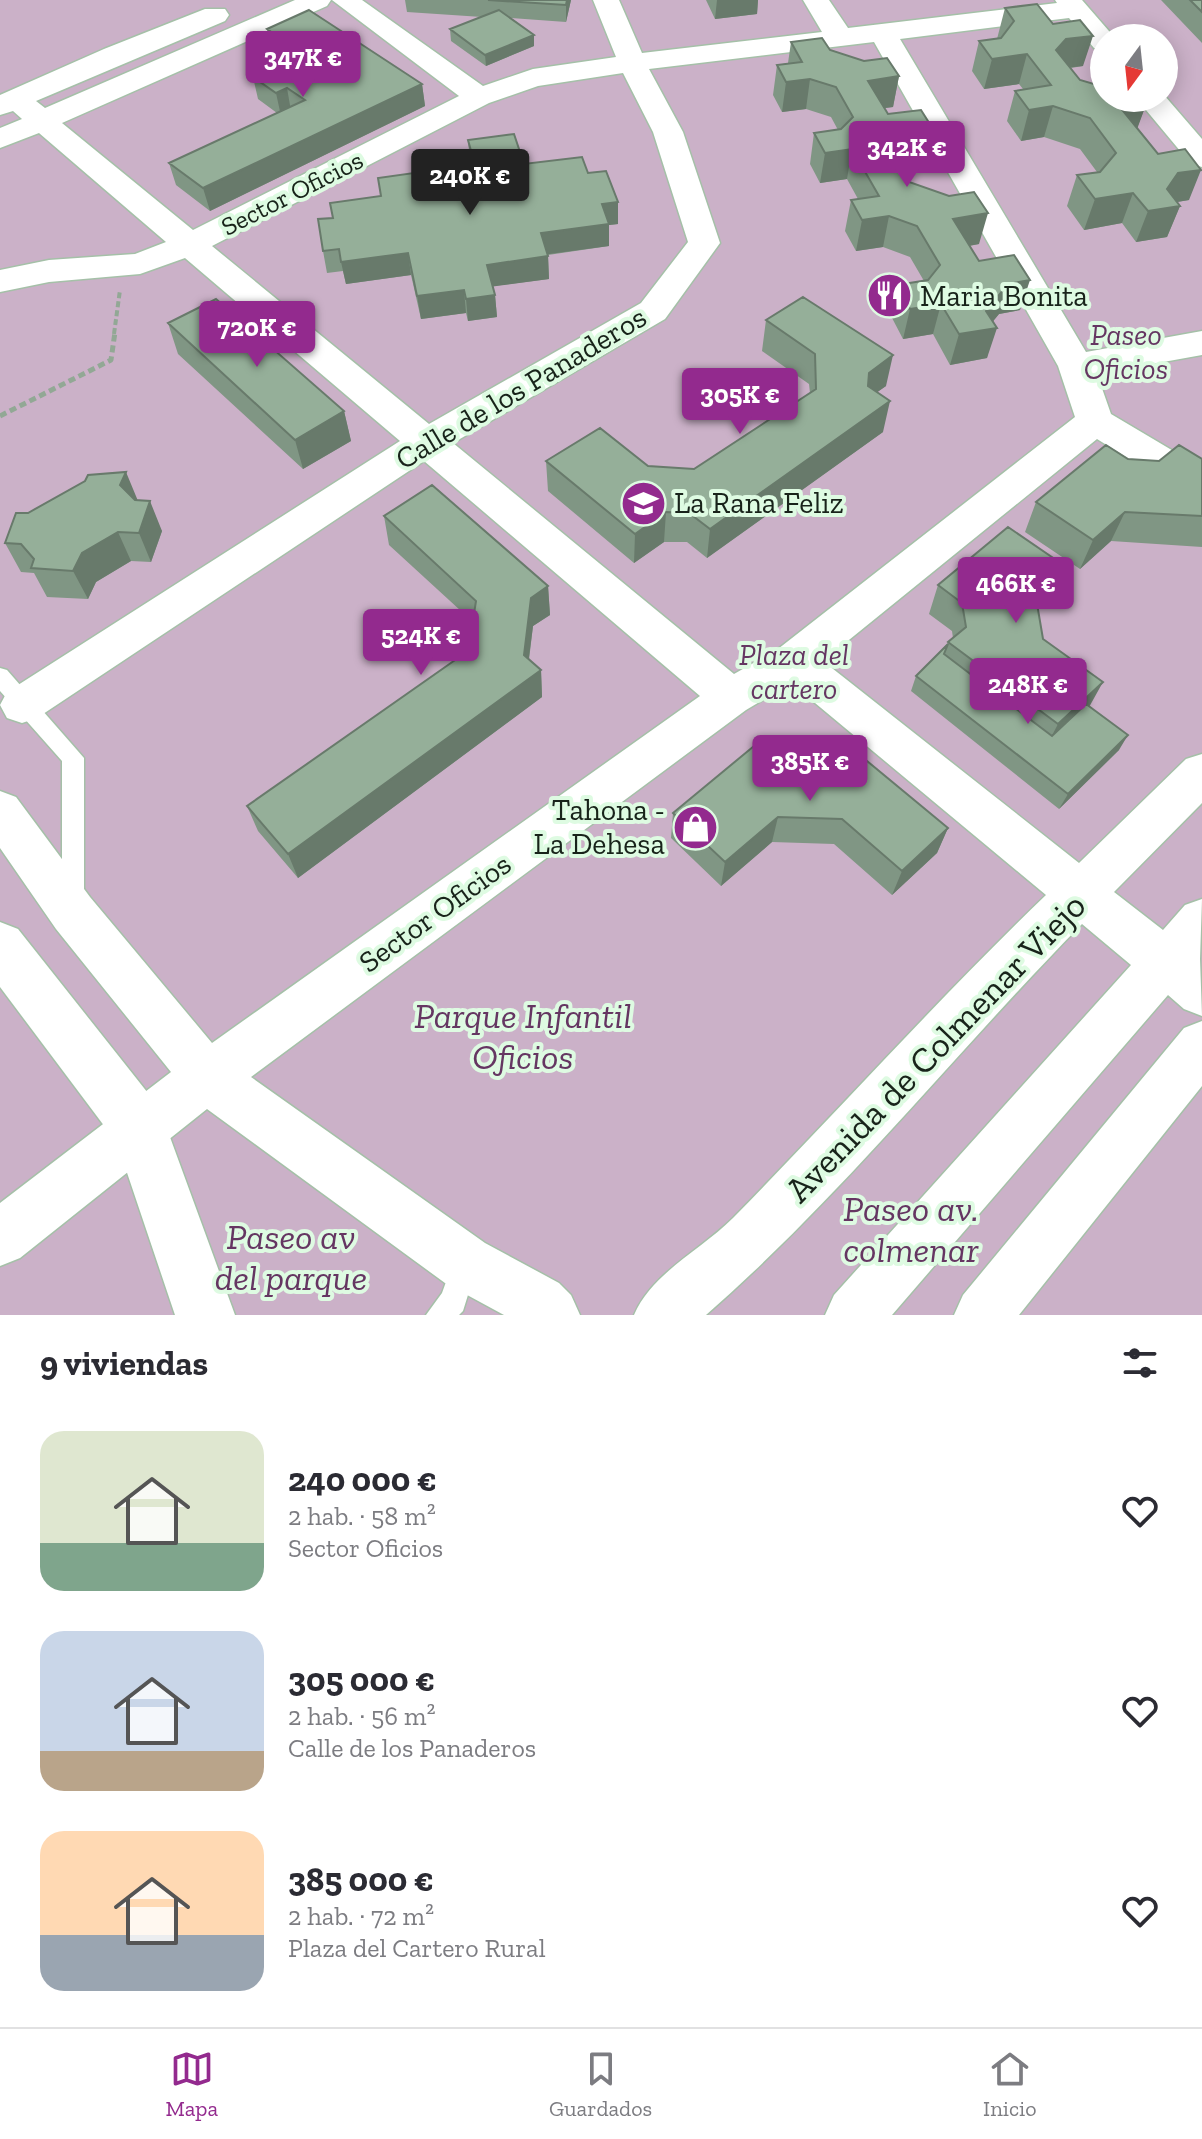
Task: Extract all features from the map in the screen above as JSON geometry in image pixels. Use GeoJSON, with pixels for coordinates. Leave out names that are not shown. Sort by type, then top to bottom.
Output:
{"type":"FeatureCollection","features":[{"type":"Feature","properties":{"kind":"street"},"geometry":{"type":"LineString","coordinates":[[0,139],[20,108],[114,55],[253,0]]}},
{"type":"Feature","properties":{"kind":"street"},"geometry":{"type":"LineString","coordinates":[[20,108],[318,0]]}},
{"type":"Feature","properties":{"kind":"street"},"geometry":{"type":"LineString","coordinates":[[345,0],[479,97]]}},
{"type":"Feature","properties":{"kind":"street"},"geometry":{"type":"LineString","coordinates":[[606,0],[632,63],[840,38],[1079,3],[1107,24]]}},
{"type":"Feature","properties":{"kind":"street"},"geometry":{"type":"LineString","coordinates":[[816,0],[840,38]]}},
{"type":"Feature","properties":{"kind":"street"},"geometry":{"type":"LineString","coordinates":[[1079,3],[1092,24]]}},
{"type":"Feature","properties":{"kind":"street"},"geometry":{"type":"LineString","coordinates":[[882,32],[1076,366],[1095,421],[1202,486]]}},
{"type":"Feature","properties":{"kind":"street","name":"Sector Oficios"},"geometry":{"type":"LineString","coordinates":[[0,281],[49,271],[140,264],[190,244],[479,97],[533,78],[632,63]]}},
{"type":"Feature","properties":{"kind":"street","name":"Calle de los Panaderos"},"geometry":{"type":"LineString","coordinates":[[22,705],[426,442],[653,311],[704,243],[668,132],[632,63]]}},
{"type":"Feature","properties":{"kind":"street"},"geometry":{"type":"LineString","coordinates":[[1178,96],[1202,123]]}},
{"type":"Feature","properties":{"kind":"street","name":"Sector Oficios"},"geometry":{"type":"LineString","coordinates":[[20,108],[190,244],[731,697]]}},
{"type":"Feature","properties":{"kind":"street"},"geometry":{"type":"LineString","coordinates":[[1163,112],[1202,158]]}},
{"type":"Feature","properties":{"kind":"street"},"geometry":{"type":"LineString","coordinates":[[1076,366],[1202,343]]}},
{"type":"Feature","properties":{"kind":"street","name":"Sector Oficios"},"geometry":{"type":"LineString","coordinates":[[0,1238],[139,1127],[731,697],[793,661],[1095,421]]}},
{"type":"Feature","properties":{"kind":"street"},"geometry":{"type":"LineString","coordinates":[[793,661],[1183,977]]}},
{"type":"Feature","properties":{"kind":"street","name":"Avenida de Colmenar Viejo"},"geometry":{"type":"LineString","coordinates":[[663,1315],[749,1241],[994,979],[1202,773]]}},
{"type":"Feature","properties":{"kind":"street"},"geometry":{"type":"LineString","coordinates":[[0,811],[73,913],[208,1078],[465,1263],[539,1303],[551,1315]]}},
{"type":"Feature","properties":{"kind":"street"},"geometry":{"type":"LineString","coordinates":[[854,1315],[1183,977],[1202,921]]}},
{"type":"Feature","properties":{"kind":"street"},"geometry":{"type":"LineString","coordinates":[[0,946],[139,1127],[205,1315]]}},
{"type":"Feature","properties":{"kind":"street"},"geometry":{"type":"LineString","coordinates":[[983,1315],[1202,1046]]}},
{"type":"Feature","properties":{"kind":"lane"},"geometry":{"type":"LineString","coordinates":[[0,676],[22,705],[73,758],[73,913]]}},
{"type":"Feature","properties":{"kind":"lane"},"geometry":{"type":"LineString","coordinates":[[440,1315],[453,1301],[465,1263]]}},
{"type":"Feature","properties":{"kind":"path"},"geometry":{"type":"LineString","coordinates":[[0,416],[111,360],[123,266]]}},
{"type":"Feature","properties":{"kind":"green space"},"geometry":{"type":"Polygon","coordinates":[[[0,0],[1202,0],[1202,1315],[0,1315],[0,0]]]}},
{"type":"Feature","properties":{"kind":"building"},"geometry":{"type":"Polygon","coordinates":[[[488,0],[567,0],[566,5],[488,0]]]}},
{"type":"Feature","properties":{"kind":"building"},"geometry":{"type":"Polygon","coordinates":[[[1190,0],[1202,0],[1202,12],[1190,0]]]}},
{"type":"Feature","properties":{"kind":"building"},"geometry":{"type":"Polygon","coordinates":[[[1037,4],[1053,24],[1080,20],[1090,36],[1066,39],[1056,50],[1080,80],[1090,83],[1090,112],[1124,112],[1158,154],[1185,149],[1201,170],[1178,173],[1167,189],[1180,206],[1148,211],[1133,193],[1095,199],[1077,175],[1100,172],[1116,153],[1090,118],[1053,106],[1029,110],[1015,91],[1051,85],[1027,54],[992,59],[979,41],[1001,38],[1014,21],[1005,8],[1037,4]]]}},
{"type":"Feature","properties":{"kind":"building"},"geometry":{"type":"Polygon","coordinates":[[[309,10],[422,84],[203,188],[169,163],[305,100],[287,88],[276,93],[253,77],[287,62],[313,80],[331,72],[267,29],[309,10]]]}},
{"type":"Feature","properties":{"kind":"building"},"geometry":{"type":"Polygon","coordinates":[[[499,10],[534,35],[485,55],[450,29],[499,10]]]}},
{"type":"Feature","properties":{"kind":"building"},"geometry":{"type":"Polygon","coordinates":[[[822,38],[830,50],[864,61],[887,58],[899,76],[868,81],[888,114],[921,110],[933,129],[907,133],[891,152],[909,182],[949,196],[974,192],[988,213],[953,219],[979,261],[1014,255],[1030,280],[1008,284],[986,311],[997,328],[959,334],[941,304],[910,309],[897,285],[928,280],[940,265],[917,226],[889,216],[862,220],[851,200],[879,196],[852,149],[825,153],[814,133],[841,129],[853,117],[836,87],[810,79],[786,82],[777,65],[802,62],[791,42],[822,38]]]}},
{"type":"Feature","properties":{"kind":"building"},"geometry":{"type":"Polygon","coordinates":[[[514,134],[524,164],[582,157],[588,173],[606,171],[618,202],[602,204],[609,224],[541,233],[548,256],[487,265],[495,295],[466,299],[464,290],[417,296],[408,253],[341,262],[339,249],[323,251],[318,219],[333,218],[330,203],[381,196],[378,178],[442,169],[448,195],[482,191],[468,140],[514,134]]]}},
{"type":"Feature","properties":{"kind":"building"},"geometry":{"type":"Polygon","coordinates":[[[803,297],[893,355],[869,373],[868,386],[890,401],[710,529],[689,513],[666,512],[635,534],[546,461],[600,428],[648,466],[694,469],[816,389],[815,354],[766,320],[803,297]]]}},
{"type":"Feature","properties":{"kind":"building"},"geometry":{"type":"Polygon","coordinates":[[[216,299],[344,411],[295,440],[168,323],[216,299]]]}},
{"type":"Feature","properties":{"kind":"building"},"geometry":{"type":"Polygon","coordinates":[[[1106,445],[1128,459],[1159,461],[1179,445],[1202,459],[1202,516],[1125,512],[1093,540],[1036,502],[1106,445]]]}},
{"type":"Feature","properties":{"kind":"building"},"geometry":{"type":"Polygon","coordinates":[[[126,472],[120,485],[135,500],[150,501],[139,533],[118,532],[82,553],[73,571],[31,568],[34,559],[21,544],[5,543],[16,513],[28,513],[85,481],[88,475],[126,472]]]}},
{"type":"Feature","properties":{"kind":"building"},"geometry":{"type":"Polygon","coordinates":[[[432,485],[548,586],[531,598],[524,655],[541,670],[288,854],[247,806],[468,651],[476,601],[384,516],[432,485]]]}},
{"type":"Feature","properties":{"kind":"building"},"geometry":{"type":"Polygon","coordinates":[[[1008,527],[1065,566],[1035,592],[1043,639],[1103,682],[1058,724],[948,642],[966,627],[962,603],[938,585],[1008,527]]]}},
{"type":"Feature","properties":{"kind":"building"},"geometry":{"type":"Polygon","coordinates":[[[948,644],[944,654],[1052,736],[1086,704],[1128,735],[1068,794],[916,676],[948,644]]]}},
{"type":"Feature","properties":{"kind":"building"},"geometry":{"type":"Polygon","coordinates":[[[838,737],[948,828],[902,871],[842,819],[778,817],[725,862],[673,813],[754,746],[771,761],[813,760],[838,737]]]}},
{"type":"Feature","properties":{"kind":"place","name":"Maria Bonita"},"geometry":{"type":"Point","coordinates":[889,296]}},
{"type":"Feature","properties":{"kind":"place","name":"La Rana Feliz"},"geometry":{"type":"Point","coordinates":[643,503]}},
{"type":"Feature","properties":{"kind":"place","name":"Tahona - La Dehesa"},"geometry":{"type":"Point","coordinates":[696,827]}},
{"type":"Feature","properties":{"kind":"park label","name":"Paseo Oficios"},"geometry":{"type":"Point","coordinates":[1126,352]}},
{"type":"Feature","properties":{"kind":"park label","name":"Plaza del cartero"},"geometry":{"type":"Point","coordinates":[794,672]}},
{"type":"Feature","properties":{"kind":"park label","name":"Parque Infantil Oficios"},"geometry":{"type":"Point","coordinates":[523,1036]}},
{"type":"Feature","properties":{"kind":"park label","name":"Paseo av. colmenar"},"geometry":{"type":"Point","coordinates":[911,1228]}},
{"type":"Feature","properties":{"kind":"park label","name":"Paseo av del parque"},"geometry":{"type":"Point","coordinates":[291,1256]}}]}
